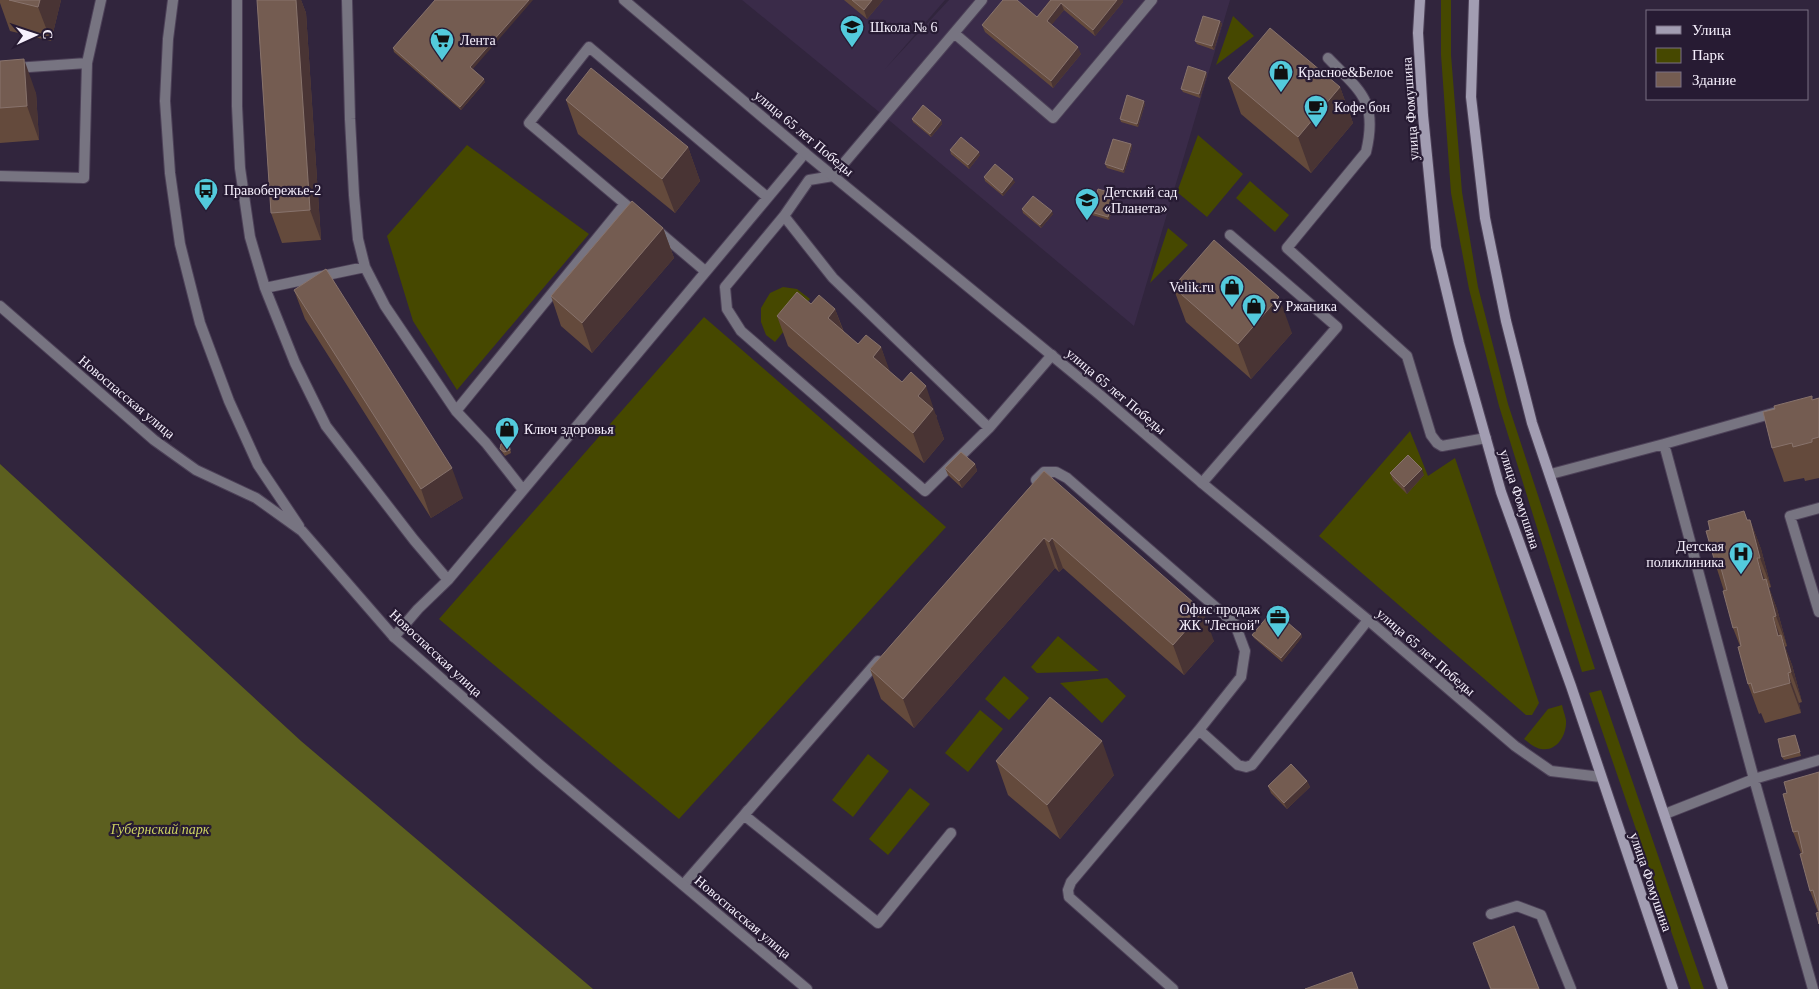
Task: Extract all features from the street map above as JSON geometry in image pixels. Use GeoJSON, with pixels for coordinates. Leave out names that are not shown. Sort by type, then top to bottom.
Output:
{"type":"FeatureCollection","features":[{"type":"Feature","properties":{"kind":"main road","name":"улица Фомушина"},"geometry":{"type":"LineString","coordinates":[[1420,0],[1418,33],[1423,115],[1436,247],[1459,343],[1501,492],[1571,686],[1673,989]]}},
{"type":"Feature","properties":{"kind":"main road"},"geometry":{"type":"LineString","coordinates":[[1474,0],[1471,97],[1485,218],[1511,340],[1532,423],[1551,474],[1723,989]]}},
{"type":"Feature","properties":{"kind":"street"},"geometry":{"type":"LineString","coordinates":[[0,176],[84,178],[87,63],[101,0]]}},
{"type":"Feature","properties":{"kind":"street"},"geometry":{"type":"LineString","coordinates":[[173,0],[168,39],[165,101],[170,172],[180,244],[200,322],[229,402],[258,465],[302,530]]}},
{"type":"Feature","properties":{"kind":"street"},"geometry":{"type":"LineString","coordinates":[[237,0],[237,106],[240,168],[250,237],[265,288],[295,363],[326,426],[414,540],[448,580]]}},
{"type":"Feature","properties":{"kind":"street"},"geometry":{"type":"LineString","coordinates":[[347,0],[354,195],[358,239],[365,267],[385,306],[456,411],[486,443],[524,490]]}},
{"type":"Feature","properties":{"kind":"street","name":"улица 65 лет Победы"},"geometry":{"type":"LineString","coordinates":[[624,0],[805,153],[1052,355],[1515,746],[1551,771],[1601,777]]}},
{"type":"Feature","properties":{"kind":"street"},"geometry":{"type":"LineString","coordinates":[[982,0],[833,176],[809,180],[784,216],[725,287],[727,309],[740,331],[924,490],[989,428],[1052,355]]}},
{"type":"Feature","properties":{"kind":"street"},"geometry":{"type":"LineString","coordinates":[[954,34],[1053,118],[1152,0]]}},
{"type":"Feature","properties":{"kind":"street"},"geometry":{"type":"LineString","coordinates":[[705,271],[529,123],[589,47],[767,197]]}},
{"type":"Feature","properties":{"kind":"street"},"geometry":{"type":"LineString","coordinates":[[1328,58],[1363,94],[1370,114],[1370,133],[1366,152],[1288,248],[1407,356],[1431,435],[1437,443],[1442,446],[1486,438]]}},
{"type":"Feature","properties":{"kind":"street"},"geometry":{"type":"LineString","coordinates":[[0,69],[87,63]]}},
{"type":"Feature","properties":{"kind":"street"},"geometry":{"type":"LineString","coordinates":[[394,637],[418,609],[448,580],[805,153]]}},
{"type":"Feature","properties":{"kind":"street"},"geometry":{"type":"LineString","coordinates":[[456,411],[625,204]]}},
{"type":"Feature","properties":{"kind":"street"},"geometry":{"type":"LineString","coordinates":[[784,216],[832,278],[989,428]]}},
{"type":"Feature","properties":{"kind":"street"},"geometry":{"type":"LineString","coordinates":[[1202,483],[1337,327],[1230,235]]}},
{"type":"Feature","properties":{"kind":"street"},"geometry":{"type":"LineString","coordinates":[[265,288],[365,267]]}},
{"type":"Feature","properties":{"kind":"street","name":"Новоспасская улица"},"geometry":{"type":"LineString","coordinates":[[0,306],[154,440],[196,470],[256,498],[302,530],[394,637],[526,753],[807,989]]}},
{"type":"Feature","properties":{"kind":"street"},"geometry":{"type":"LineString","coordinates":[[1551,474],[1792,408]]}},
{"type":"Feature","properties":{"kind":"street"},"geometry":{"type":"LineString","coordinates":[[1664,444],[1754,779],[1813,989]]}},
{"type":"Feature","properties":{"kind":"street"},"geometry":{"type":"LineString","coordinates":[[1031,486],[1044,472],[1056,472],[1066,478],[1235,624],[1246,650],[1242,677],[1071,882],[1068,890],[1070,897],[1173,989]]}},
{"type":"Feature","properties":{"kind":"street"},"geometry":{"type":"LineString","coordinates":[[1819,508],[1790,516],[1819,612]]}},
{"type":"Feature","properties":{"kind":"street"},"geometry":{"type":"LineString","coordinates":[[1199,730],[1238,765],[1246,767],[1252,765],[1368,620]]}},
{"type":"Feature","properties":{"kind":"street"},"geometry":{"type":"LineString","coordinates":[[684,884],[884,654]]}},
{"type":"Feature","properties":{"kind":"street"},"geometry":{"type":"LineString","coordinates":[[1665,814],[1754,779],[1819,760]]}},
{"type":"Feature","properties":{"kind":"street"},"geometry":{"type":"LineString","coordinates":[[750,808],[744,815],[878,923],[951,833]]}},
{"type":"Feature","properties":{"kind":"street"},"geometry":{"type":"LineString","coordinates":[[1491,914],[1517,906],[1541,915],[1572,989]]}},
{"type":"Feature","properties":{"kind":"shaded area","name":"Детский сад «Планета»"},"geometry":{"type":"Polygon","coordinates":[[[742,0],[945,0],[885,69],[949,0],[1230,0],[1134,326],[884,116],[742,0]]]}},
{"type":"Feature","properties":{"kind":"green space"},"geometry":{"type":"Polygon","coordinates":[[[1441,0],[1451,0],[1451,55],[1462,192],[1478,287],[1508,404],[1595,669],[1582,672],[1499,406],[1469,289],[1451,193],[1441,55],[1441,0]]]}},
{"type":"Feature","properties":{"kind":"green space"},"geometry":{"type":"Polygon","coordinates":[[[1233,16],[1254,36],[1216,65],[1233,16]]]}},
{"type":"Feature","properties":{"kind":"green space"},"geometry":{"type":"Polygon","coordinates":[[[1198,135],[1243,174],[1207,217],[1177,192],[1198,135]]]}},
{"type":"Feature","properties":{"kind":"green space"},"geometry":{"type":"Polygon","coordinates":[[[467,145],[589,234],[457,390],[413,321],[387,236],[467,145]]]}},
{"type":"Feature","properties":{"kind":"green space"},"geometry":{"type":"Polygon","coordinates":[[[1250,181],[1289,215],[1275,232],[1236,198],[1250,181]]]}},
{"type":"Feature","properties":{"kind":"green space"},"geometry":{"type":"Polygon","coordinates":[[[1168,228],[1188,245],[1150,283],[1168,228]]]}},
{"type":"Feature","properties":{"kind":"green space"},"geometry":{"type":"Polygon","coordinates":[[[783,287],[797,289],[810,299],[775,342],[766,335],[761,322],[761,308],[770,293],[783,287]]]}},
{"type":"Feature","properties":{"kind":"green space"},"geometry":{"type":"Polygon","coordinates":[[[704,317],[946,527],[679,819],[439,619],[704,317]]]}},
{"type":"Feature","properties":{"kind":"green space"},"geometry":{"type":"Polygon","coordinates":[[[1410,431],[1428,476],[1455,458],[1539,703],[1532,715],[1526,715],[1319,536],[1410,431]]]}},
{"type":"Feature","properties":{"kind":"green space","name":"Губернский парк"},"geometry":{"type":"Polygon","coordinates":[[[0,464],[301,741],[593,989],[0,989],[0,464]]]}},
{"type":"Feature","properties":{"kind":"green space"},"geometry":{"type":"Polygon","coordinates":[[[1058,636],[1099,671],[1037,673],[1031,667],[1058,636]]]}},
{"type":"Feature","properties":{"kind":"green space"},"geometry":{"type":"Polygon","coordinates":[[[1004,676],[1029,698],[1009,720],[985,699],[1004,676]]]}},
{"type":"Feature","properties":{"kind":"green space"},"geometry":{"type":"Polygon","coordinates":[[[1107,678],[1126,696],[1102,723],[1060,683],[1107,678]]]}},
{"type":"Feature","properties":{"kind":"green space"},"geometry":{"type":"Polygon","coordinates":[[[1601,690],[1704,989],[1691,989],[1589,693],[1601,690]]]}},
{"type":"Feature","properties":{"kind":"green space"},"geometry":{"type":"Polygon","coordinates":[[[1562,705],[1566,726],[1563,737],[1556,745],[1552,748],[1541,749],[1524,739],[1548,709],[1562,705]]]}},
{"type":"Feature","properties":{"kind":"green space"},"geometry":{"type":"Polygon","coordinates":[[[980,710],[1003,729],[968,772],[945,753],[980,710]]]}},
{"type":"Feature","properties":{"kind":"green space"},"geometry":{"type":"Polygon","coordinates":[[[868,754],[889,771],[853,817],[832,800],[868,754]]]}},
{"type":"Feature","properties":{"kind":"green space"},"geometry":{"type":"Polygon","coordinates":[[[910,788],[930,804],[888,855],[869,839],[910,788]]]}},
{"type":"Feature","properties":{"kind":"building"},"geometry":{"type":"Polygon","coordinates":[[[9,0],[40,0],[38,7],[9,0]]]}},
{"type":"Feature","properties":{"kind":"building"},"geometry":{"type":"Polygon","coordinates":[[[257,0],[296,0],[310,210],[271,213],[257,0]]]}},
{"type":"Feature","properties":{"kind":"building","name":"Лента"},"geometry":{"type":"Polygon","coordinates":[[[435,0],[529,0],[470,67],[484,79],[460,107],[393,48],[435,0]]]}},
{"type":"Feature","properties":{"kind":"building"},"geometry":{"type":"Polygon","coordinates":[[[852,0],[872,0],[864,10],[852,0]]]}},
{"type":"Feature","properties":{"kind":"building"},"geometry":{"type":"Polygon","coordinates":[[[1003,0],[1017,0],[1037,17],[1051,0],[1117,0],[1093,30],[1061,3],[1047,21],[1078,47],[1051,81],[982,25],[1003,0]]]}},
{"type":"Feature","properties":{"kind":"building"},"geometry":{"type":"Polygon","coordinates":[[[1203,16],[1220,21],[1212,46],[1195,41],[1203,16]]]}},
{"type":"Feature","properties":{"kind":"building"},"geometry":{"type":"Polygon","coordinates":[[[1270,28],[1340,87],[1298,137],[1228,78],[1270,28]]]}},
{"type":"Feature","properties":{"kind":"building"},"geometry":{"type":"Polygon","coordinates":[[[24,59],[27,106],[0,108],[0,61],[24,59]]]}},
{"type":"Feature","properties":{"kind":"building"},"geometry":{"type":"Polygon","coordinates":[[[1188,66],[1206,72],[1199,94],[1181,89],[1188,66]]]}},
{"type":"Feature","properties":{"kind":"building"},"geometry":{"type":"Polygon","coordinates":[[[591,68],[688,147],[662,179],[566,100],[591,68]]]}},
{"type":"Feature","properties":{"kind":"building"},"geometry":{"type":"Polygon","coordinates":[[[1127,95],[1144,101],[1137,124],[1120,119],[1127,95]]]}},
{"type":"Feature","properties":{"kind":"building"},"geometry":{"type":"Polygon","coordinates":[[[923,105],[941,120],[930,134],[912,119],[923,105]]]}},
{"type":"Feature","properties":{"kind":"building"},"geometry":{"type":"Polygon","coordinates":[[[961,137],[979,152],[968,165],[950,150],[961,137]]]}},
{"type":"Feature","properties":{"kind":"building"},"geometry":{"type":"Polygon","coordinates":[[[1113,139],[1131,144],[1123,170],[1105,164],[1113,139]]]}},
{"type":"Feature","properties":{"kind":"building"},"geometry":{"type":"Polygon","coordinates":[[[995,164],[1013,179],[1002,193],[984,177],[995,164]]]}},
{"type":"Feature","properties":{"kind":"building"},"geometry":{"type":"Polygon","coordinates":[[[1098,189],[1115,194],[1108,217],[1091,212],[1098,189]]]}},
{"type":"Feature","properties":{"kind":"building"},"geometry":{"type":"Polygon","coordinates":[[[1033,196],[1052,211],[1040,225],[1022,209],[1033,196]]]}},
{"type":"Feature","properties":{"kind":"building"},"geometry":{"type":"Polygon","coordinates":[[[632,201],[663,228],[582,323],[551,296],[632,201]]]}},
{"type":"Feature","properties":{"kind":"building"},"geometry":{"type":"Polygon","coordinates":[[[1214,240],[1279,297],[1238,344],[1173,287],[1214,240]]]}},
{"type":"Feature","properties":{"kind":"building"},"geometry":{"type":"Polygon","coordinates":[[[326,269],[452,468],[421,489],[294,290],[326,269]]]}},
{"type":"Feature","properties":{"kind":"building"},"geometry":{"type":"Polygon","coordinates":[[[797,292],[811,304],[819,295],[835,309],[828,318],[858,344],[866,335],[881,347],[873,357],[902,382],[911,372],[926,386],[918,396],[933,409],[913,433],[777,316],[797,292]]]}},
{"type":"Feature","properties":{"kind":"building"},"geometry":{"type":"Polygon","coordinates":[[[1812,396],[1812,400],[1819,398],[1819,437],[1812,439],[1812,442],[1793,447],[1792,443],[1772,448],[1763,412],[1775,409],[1774,406],[1812,396]]]}},
{"type":"Feature","properties":{"kind":"building"},"geometry":{"type":"Polygon","coordinates":[[[509,443],[510,450],[504,452],[500,449],[501,444],[509,443]]]}},
{"type":"Feature","properties":{"kind":"building"},"geometry":{"type":"Polygon","coordinates":[[[961,452],[975,464],[959,481],[945,468],[961,452]]]}},
{"type":"Feature","properties":{"kind":"building"},"geometry":{"type":"Polygon","coordinates":[[[1408,455],[1422,469],[1404,487],[1390,473],[1408,455]]]}},
{"type":"Feature","properties":{"kind":"building"},"geometry":{"type":"Polygon","coordinates":[[[1044,471],[1203,611],[1173,645],[1052,538],[1049,542],[1044,538],[903,699],[870,669],[1044,471]]]}},
{"type":"Feature","properties":{"kind":"building"},"geometry":{"type":"Polygon","coordinates":[[[1744,511],[1747,520],[1750,520],[1760,558],[1757,558],[1763,580],[1766,579],[1776,616],[1773,617],[1778,636],[1781,635],[1791,672],[1788,673],[1790,683],[1754,693],[1751,683],[1748,684],[1738,647],[1741,646],[1737,627],[1733,628],[1723,591],[1727,590],[1721,568],[1717,569],[1706,531],[1710,530],[1708,521],[1744,511]]]}},
{"type":"Feature","properties":{"kind":"building","name":"Офис продаж ЖК \"Лесной\""},"geometry":{"type":"Polygon","coordinates":[[[1273,610],[1301,634],[1281,658],[1252,635],[1273,610]]]}},
{"type":"Feature","properties":{"kind":"building"},"geometry":{"type":"Polygon","coordinates":[[[1050,697],[1102,741],[1047,805],[996,761],[1050,697]]]}},
{"type":"Feature","properties":{"kind":"building"},"geometry":{"type":"Polygon","coordinates":[[[1795,735],[1800,752],[1782,757],[1778,739],[1795,735]]]}},
{"type":"Feature","properties":{"kind":"building"},"geometry":{"type":"Polygon","coordinates":[[[1291,764],[1307,781],[1284,803],[1268,786],[1291,764]]]}},
{"type":"Feature","properties":{"kind":"building"},"geometry":{"type":"Polygon","coordinates":[[[1819,772],[1819,911],[1813,890],[1810,891],[1800,854],[1803,853],[1798,831],[1793,832],[1783,794],[1787,793],[1784,782],[1819,772]]]}},
{"type":"Feature","properties":{"kind":"building"},"geometry":{"type":"Polygon","coordinates":[[[1819,912],[1819,924],[1816,913],[1819,912]]]}},
{"type":"Feature","properties":{"kind":"building"},"geometry":{"type":"Polygon","coordinates":[[[1514,926],[1539,989],[1491,989],[1473,943],[1514,926]]]}},
{"type":"Feature","properties":{"kind":"building"},"geometry":{"type":"Polygon","coordinates":[[[1352,972],[1358,989],[1305,989],[1352,972]]]}},
{"type":"Feature","properties":{"kind":"place","name":"Школа № 6"},"geometry":{"type":"Point","coordinates":[852,48]}},
{"type":"Feature","properties":{"kind":"place","name":"Лента"},"geometry":{"type":"Point","coordinates":[442,61]}},
{"type":"Feature","properties":{"kind":"place","name":"Красное&Белое"},"geometry":{"type":"Point","coordinates":[1281,93]}},
{"type":"Feature","properties":{"kind":"place","name":"Кофе бон"},"geometry":{"type":"Point","coordinates":[1316,128]}},
{"type":"Feature","properties":{"kind":"place","name":"Правобережье-2"},"geometry":{"type":"Point","coordinates":[206,211]}},
{"type":"Feature","properties":{"kind":"place","name":"Детский сад «Планета»"},"geometry":{"type":"Point","coordinates":[1087,221]}},
{"type":"Feature","properties":{"kind":"place","name":"Velik.ru"},"geometry":{"type":"Point","coordinates":[1232,308]}},
{"type":"Feature","properties":{"kind":"place","name":"У Ржаника"},"geometry":{"type":"Point","coordinates":[1254,327]}},
{"type":"Feature","properties":{"kind":"place","name":"Ключ здоровья"},"geometry":{"type":"Point","coordinates":[507,450]}},
{"type":"Feature","properties":{"kind":"place","name":"Детская поликлиника"},"geometry":{"type":"Point","coordinates":[1741,575]}},
{"type":"Feature","properties":{"kind":"place","name":"Офис продаж ЖК \"Лесной\""},"geometry":{"type":"Point","coordinates":[1278,638]}}]}
